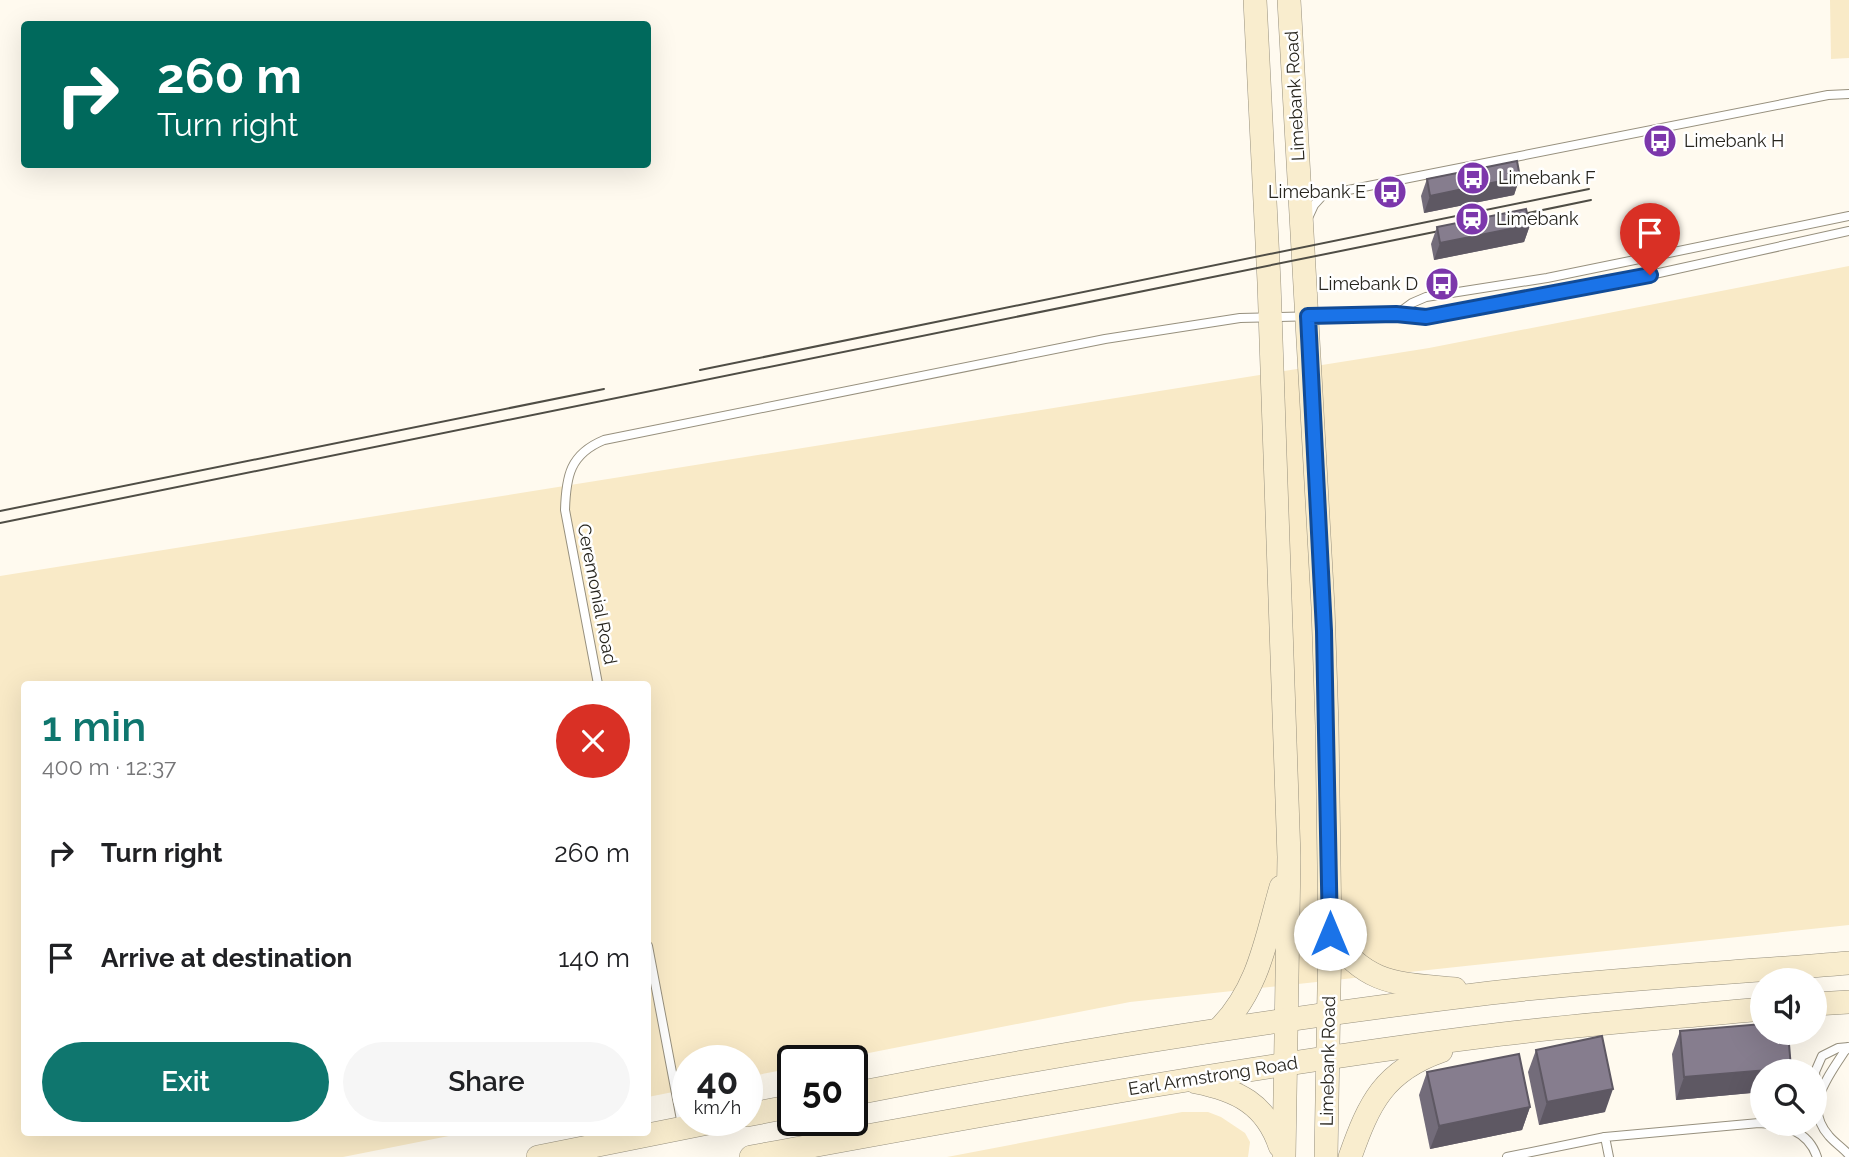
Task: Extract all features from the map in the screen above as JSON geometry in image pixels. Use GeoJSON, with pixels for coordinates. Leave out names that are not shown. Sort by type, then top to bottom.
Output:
{"type":"FeatureCollection","features":[{"type":"Feature","properties":{"kind":"main road","name":"Limebank Road"},"geometry":{"type":"LineString","coordinates":[[1255,0],[1270,316],[1289,857],[1284,1157]]}},
{"type":"Feature","properties":{"kind":"main road","name":"Limebank Road"},"geometry":{"type":"LineString","coordinates":[[1289,0],[1323,607],[1330,934],[1326,1157]]}},
{"type":"Feature","properties":{"kind":"main road"},"geometry":{"type":"LineString","coordinates":[[1219,1029],[1242,1003],[1252,984],[1289,857]]}},
{"type":"Feature","properties":{"kind":"main road"},"geometry":{"type":"LineString","coordinates":[[1330,934],[1355,965],[1377,977],[1415,985],[1492,993]]}},
{"type":"Feature","properties":{"kind":"main road"},"geometry":{"type":"LineString","coordinates":[[868,1091],[1219,1029],[1492,993],[1849,963]]}},
{"type":"Feature","properties":{"kind":"main road"},"geometry":{"type":"LineString","coordinates":[[1827,1004],[1849,1002]]}},
{"type":"Feature","properties":{"kind":"main road","name":"Earl Armstrong Road"},"geometry":{"type":"LineString","coordinates":[[751,1157],[1186,1079],[1286,1064],[1480,1037],[1750,1010]]}},
{"type":"Feature","properties":{"kind":"main road"},"geometry":{"type":"LineString","coordinates":[[1350,1157],[1375,1098],[1399,1071],[1417,1059],[1480,1037]]}},
{"type":"Feature","properties":{"kind":"main road"},"geometry":{"type":"LineString","coordinates":[[1186,1079],[1222,1088],[1255,1105],[1274,1128],[1284,1157]]}},
{"type":"Feature","properties":{"kind":"main road"},"geometry":{"type":"LineString","coordinates":[[651,1134],[672,1130]]}},
{"type":"Feature","properties":{"kind":"main road"},"geometry":{"type":"LineString","coordinates":[[538,1157],[642,1136]]}},
{"type":"Feature","properties":{"kind":"lane"},"geometry":{"type":"LineString","coordinates":[[1302,239],[1310,214],[1318,198],[1323,195],[1814,97],[1849,93]]}},
{"type":"Feature","properties":{"kind":"lane"},"geometry":{"type":"LineString","coordinates":[[1396,314],[1426,297],[1547,278],[1849,216]]}},
{"type":"Feature","properties":{"kind":"lane","name":"Ceremonial Road"},"geometry":{"type":"LineString","coordinates":[[597,681],[565,510],[566,486],[574,462],[591,445],[604,440],[1105,339],[1240,318],[1436,315],[1650,275],[1849,232]]}},
{"type":"Feature","properties":{"kind":"lane"},"geometry":{"type":"LineString","coordinates":[[651,962],[672,1074]]}},
{"type":"Feature","properties":{"kind":"lane"},"geometry":{"type":"LineString","coordinates":[[1827,1005],[1849,1009]]}},
{"type":"Feature","properties":{"kind":"lane"},"geometry":{"type":"LineString","coordinates":[[1827,1081],[1843,1052],[1849,1047]]}},
{"type":"Feature","properties":{"kind":"lane"},"geometry":{"type":"LineString","coordinates":[[1821,1059],[1838,1048],[1849,1047]]}},
{"type":"Feature","properties":{"kind":"lane"},"geometry":{"type":"LineString","coordinates":[[1507,1157],[1605,1137],[1759,1123],[1784,1125],[1804,1136],[1814,1148],[1816,1157]]}},
{"type":"Feature","properties":{"kind":"lane"},"geometry":{"type":"LineString","coordinates":[[1827,1132],[1849,1155]]}},
{"type":"Feature","properties":{"kind":"lane"},"geometry":{"type":"LineString","coordinates":[[1605,1137],[1609,1157]]}},
{"type":"Feature","properties":{"kind":"shaded area"},"geometry":{"type":"Polygon","coordinates":[[[1830,0],[1849,0],[1849,58],[1831,59],[1830,0]]]}},
{"type":"Feature","properties":{"kind":"shaded area"},"geometry":{"type":"Polygon","coordinates":[[[1849,266],[1849,925],[1130,1002],[868,1053],[868,1045],[777,1045],[777,1071],[763,1074],[763,1045],[672,1045],[672,1092],[651,1096],[651,681],[21,681],[21,1136],[449,1136],[343,1157],[0,1157],[0,576],[1429,348],[1849,266]]]}},
{"type":"Feature","properties":{"kind":"shaded area"},"geometry":{"type":"Polygon","coordinates":[[[1182,1112],[1208,1112],[1245,1133],[1250,1142],[1248,1157],[947,1157],[1182,1112]]]}},
{"type":"Feature","properties":{"kind":"building"},"geometry":{"type":"Polygon","coordinates":[[[1517,161],[1520,177],[1430,196],[1427,179],[1517,161]]]}},
{"type":"Feature","properties":{"kind":"building"},"geometry":{"type":"Polygon","coordinates":[[[1526,209],[1530,225],[1440,243],[1437,227],[1526,209]]]}},
{"type":"Feature","properties":{"kind":"building"},"geometry":{"type":"Polygon","coordinates":[[[1750,1025],[1750,1045],[1789,1045],[1790,1059],[1750,1059],[1750,1071],[1684,1077],[1680,1031],[1750,1025]]]}},
{"type":"Feature","properties":{"kind":"building"},"geometry":{"type":"Polygon","coordinates":[[[1602,1036],[1613,1089],[1547,1102],[1536,1050],[1602,1036]]]}},
{"type":"Feature","properties":{"kind":"building"},"geometry":{"type":"Polygon","coordinates":[[[1519,1054],[1530,1107],[1439,1126],[1427,1072],[1519,1054]]]}},
{"type":"Feature","properties":{"kind":"tram line"},"geometry":{"type":"LineString","coordinates":[[700,370],[1589,189]]}},
{"type":"Feature","properties":{"kind":"tram line"},"geometry":{"type":"LineString","coordinates":[[1509,217],[1591,200]]}},
{"type":"Feature","properties":{"kind":"tram line"},"geometry":{"type":"LineString","coordinates":[[0,523],[1454,228]]}},
{"type":"Feature","properties":{"kind":"tram line"},"geometry":{"type":"LineString","coordinates":[[0,511],[604,389]]}},
{"type":"Feature","properties":{"kind":"place","name":"Limebank H"},"geometry":{"type":"Point","coordinates":[1660,141]}},
{"type":"Feature","properties":{"kind":"place","name":"Limebank F"},"geometry":{"type":"Point","coordinates":[1473,178]}},
{"type":"Feature","properties":{"kind":"place","name":"Limebank E"},"geometry":{"type":"Point","coordinates":[1390,192]}},
{"type":"Feature","properties":{"kind":"place","name":"Limebank"},"geometry":{"type":"Point","coordinates":[1472,219]}},
{"type":"Feature","properties":{"kind":"place","name":"Limebank D"},"geometry":{"type":"Point","coordinates":[1442,284]}},
{"type":"Feature","properties":{"kind":"route"},"geometry":{"type":"LineString","coordinates":[[1330,934],[1324,631],[1308,316],[1396,314],[1426,317],[1650,275]]}}]}
